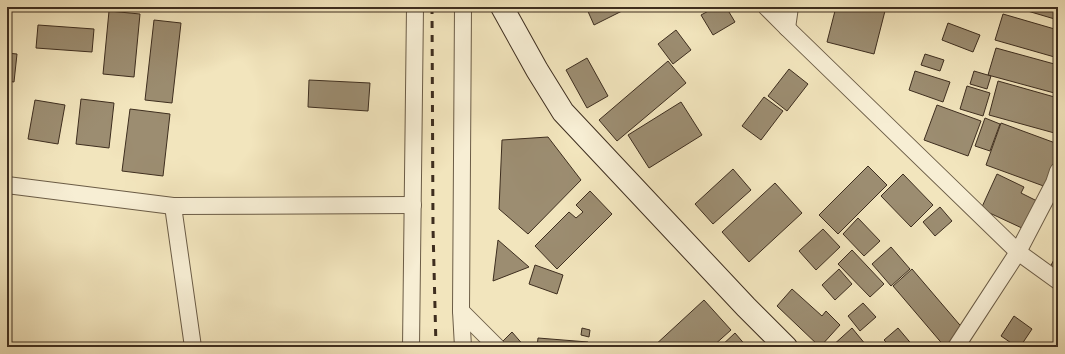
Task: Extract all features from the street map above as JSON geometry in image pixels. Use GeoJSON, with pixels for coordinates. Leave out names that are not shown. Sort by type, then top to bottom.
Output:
{"type":"FeatureCollection","features":[{"type":"Feature","properties":{"kind":"main road"},"geometry":{"type":"LineString","coordinates":[[502,7],[533,63],[563,112],[746,307],[786,347]]}},
{"type":"Feature","properties":{"kind":"street"},"geometry":{"type":"LineString","coordinates":[[411,347],[415,7]]}},
{"type":"Feature","properties":{"kind":"street"},"geometry":{"type":"LineString","coordinates":[[463,7],[461,311],[463,347]]}},
{"type":"Feature","properties":{"kind":"street"},"geometry":{"type":"LineString","coordinates":[[766,7],[1018,252],[1058,281]]}},
{"type":"Feature","properties":{"kind":"street"},"geometry":{"type":"LineString","coordinates":[[786,28],[790,7]]}},
{"type":"Feature","properties":{"kind":"street"},"geometry":{"type":"LineString","coordinates":[[956,347],[1018,252],[1054,183],[1058,171]]}},
{"type":"Feature","properties":{"kind":"street"},"geometry":{"type":"LineString","coordinates":[[7,185],[173,206],[413,205]]}},
{"type":"Feature","properties":{"kind":"street"},"geometry":{"type":"LineString","coordinates":[[173,206],[193,347]]}},
{"type":"Feature","properties":{"kind":"street"},"geometry":{"type":"LineString","coordinates":[[461,311],[497,347]]}},
{"type":"Feature","properties":{"kind":"building"},"geometry":{"type":"Polygon","coordinates":[[[586,7],[630,7],[594,25],[586,7]]]}},
{"type":"Feature","properties":{"kind":"building"},"geometry":{"type":"Polygon","coordinates":[[[716,7],[726,7],[735,22],[713,35],[701,15],[716,7]]]}},
{"type":"Feature","properties":{"kind":"building"},"geometry":{"type":"Polygon","coordinates":[[[836,7],[886,7],[874,54],[827,42],[836,7]]]}},
{"type":"Feature","properties":{"kind":"building"},"geometry":{"type":"Polygon","coordinates":[[[1014,7],[1058,7],[1058,20],[1014,7]]]}},
{"type":"Feature","properties":{"kind":"building"},"geometry":{"type":"Polygon","coordinates":[[[109,11],[140,14],[134,77],[103,74],[109,11]]]}},
{"type":"Feature","properties":{"kind":"building"},"geometry":{"type":"Polygon","coordinates":[[[1003,14],[1058,30],[1058,58],[995,40],[1003,14]]]}},
{"type":"Feature","properties":{"kind":"building"},"geometry":{"type":"Polygon","coordinates":[[[154,20],[181,23],[172,103],[145,100],[154,20]]]}},
{"type":"Feature","properties":{"kind":"building"},"geometry":{"type":"Polygon","coordinates":[[[948,23],[980,35],[973,52],[942,40],[948,23]]]}},
{"type":"Feature","properties":{"kind":"building"},"geometry":{"type":"Polygon","coordinates":[[[38,25],[94,29],[92,52],[36,48],[38,25]]]}},
{"type":"Feature","properties":{"kind":"building"},"geometry":{"type":"Polygon","coordinates":[[[676,30],[691,50],[673,64],[658,44],[676,30]]]}},
{"type":"Feature","properties":{"kind":"building"},"geometry":{"type":"Polygon","coordinates":[[[996,48],[1058,65],[1058,94],[988,75],[996,48]]]}},
{"type":"Feature","properties":{"kind":"building"},"geometry":{"type":"Polygon","coordinates":[[[7,53],[17,54],[14,82],[7,81],[7,53]]]}},
{"type":"Feature","properties":{"kind":"building"},"geometry":{"type":"Polygon","coordinates":[[[925,54],[944,60],[940,71],[921,65],[925,54]]]}},
{"type":"Feature","properties":{"kind":"building"},"geometry":{"type":"Polygon","coordinates":[[[587,58],[608,96],[587,108],[566,70],[587,58]]]}},
{"type":"Feature","properties":{"kind":"building"},"geometry":{"type":"Polygon","coordinates":[[[668,61],[686,83],[617,141],[599,120],[668,61]]]}},
{"type":"Feature","properties":{"kind":"building"},"geometry":{"type":"Polygon","coordinates":[[[789,69],[808,84],[787,111],[768,96],[789,69]]]}},
{"type":"Feature","properties":{"kind":"building"},"geometry":{"type":"Polygon","coordinates":[[[915,71],[950,82],[943,102],[909,90],[915,71]]]}},
{"type":"Feature","properties":{"kind":"building"},"geometry":{"type":"Polygon","coordinates":[[[974,71],[991,76],[987,89],[970,84],[974,71]]]}},
{"type":"Feature","properties":{"kind":"building"},"geometry":{"type":"Polygon","coordinates":[[[309,80],[370,83],[368,111],[308,107],[309,80]]]}},
{"type":"Feature","properties":{"kind":"building"},"geometry":{"type":"Polygon","coordinates":[[[998,81],[1058,98],[1058,134],[989,115],[998,81]]]}},
{"type":"Feature","properties":{"kind":"building"},"geometry":{"type":"Polygon","coordinates":[[[967,86],[990,93],[983,116],[960,109],[967,86]]]}},
{"type":"Feature","properties":{"kind":"building"},"geometry":{"type":"Polygon","coordinates":[[[764,97],[783,111],[761,140],[742,126],[764,97]]]}},
{"type":"Feature","properties":{"kind":"building"},"geometry":{"type":"Polygon","coordinates":[[[81,99],[114,103],[109,148],[76,144],[81,99]]]}},
{"type":"Feature","properties":{"kind":"building"},"geometry":{"type":"Polygon","coordinates":[[[35,100],[65,105],[58,144],[28,139],[35,100]]]}},
{"type":"Feature","properties":{"kind":"building"},"geometry":{"type":"Polygon","coordinates":[[[681,102],[702,135],[649,168],[628,135],[681,102]]]}},
{"type":"Feature","properties":{"kind":"building"},"geometry":{"type":"Polygon","coordinates":[[[937,105],[981,121],[968,156],[924,140],[937,105]]]}},
{"type":"Feature","properties":{"kind":"building"},"geometry":{"type":"Polygon","coordinates":[[[130,109],[170,114],[163,176],[122,171],[130,109]]]}},
{"type":"Feature","properties":{"kind":"building"},"geometry":{"type":"Polygon","coordinates":[[[985,118],[1000,124],[990,151],[975,146],[985,118]]]}},
{"type":"Feature","properties":{"kind":"building"},"geometry":{"type":"Polygon","coordinates":[[[1001,123],[1058,144],[1058,162],[1049,188],[986,165],[1001,123]]]}},
{"type":"Feature","properties":{"kind":"building"},"geometry":{"type":"Polygon","coordinates":[[[548,137],[581,180],[528,234],[499,209],[502,140],[548,137]]]}},
{"type":"Feature","properties":{"kind":"building"},"geometry":{"type":"Polygon","coordinates":[[[868,166],[887,185],[838,234],[819,215],[868,166]]]}},
{"type":"Feature","properties":{"kind":"building"},"geometry":{"type":"Polygon","coordinates":[[[733,169],[751,190],[713,224],[695,204],[733,169]]]}},
{"type":"Feature","properties":{"kind":"building"},"geometry":{"type":"Polygon","coordinates":[[[903,174],[933,205],[911,227],[881,196],[903,174]]]}},
{"type":"Feature","properties":{"kind":"building"},"geometry":{"type":"Polygon","coordinates":[[[997,174],[1024,187],[1021,193],[1037,201],[1024,229],[981,209],[997,174]]]}},
{"type":"Feature","properties":{"kind":"building"},"geometry":{"type":"Polygon","coordinates":[[[775,183],[802,213],[749,262],[722,232],[775,183]]]}},
{"type":"Feature","properties":{"kind":"building"},"geometry":{"type":"Polygon","coordinates":[[[590,191],[612,214],[557,269],[535,246],[569,212],[576,218],[583,212],[576,205],[590,191]]]}},
{"type":"Feature","properties":{"kind":"building"},"geometry":{"type":"Polygon","coordinates":[[[940,207],[952,221],[935,236],[923,222],[940,207]]]}},
{"type":"Feature","properties":{"kind":"building"},"geometry":{"type":"Polygon","coordinates":[[[858,218],[880,241],[864,256],[843,234],[858,218]]]}},
{"type":"Feature","properties":{"kind":"building"},"geometry":{"type":"Polygon","coordinates":[[[823,229],[840,247],[816,270],[799,251],[823,229]]]}},
{"type":"Feature","properties":{"kind":"building"},"geometry":{"type":"Polygon","coordinates":[[[1058,233],[1058,246],[1054,245],[1058,233]]]}},
{"type":"Feature","properties":{"kind":"building"},"geometry":{"type":"Polygon","coordinates":[[[498,240],[529,267],[493,281],[498,240]]]}},
{"type":"Feature","properties":{"kind":"building"},"geometry":{"type":"Polygon","coordinates":[[[891,247],[910,269],[891,286],[872,264],[891,247]]]}},
{"type":"Feature","properties":{"kind":"building"},"geometry":{"type":"Polygon","coordinates":[[[852,250],[884,284],[870,297],[838,264],[852,250]]]}},
{"type":"Feature","properties":{"kind":"building"},"geometry":{"type":"Polygon","coordinates":[[[1058,252],[1058,276],[1048,271],[1058,252]]]}},
{"type":"Feature","properties":{"kind":"building"},"geometry":{"type":"Polygon","coordinates":[[[535,265],[563,275],[557,294],[529,284],[535,265]]]}},
{"type":"Feature","properties":{"kind":"building"},"geometry":{"type":"Polygon","coordinates":[[[839,269],[852,284],[835,300],[822,285],[839,269]]]}},
{"type":"Feature","properties":{"kind":"building"},"geometry":{"type":"Polygon","coordinates":[[[912,269],[965,331],[946,347],[893,286],[912,269]]]}},
{"type":"Feature","properties":{"kind":"building"},"geometry":{"type":"Polygon","coordinates":[[[792,289],[822,316],[826,311],[840,325],[820,347],[777,306],[792,289]]]}},
{"type":"Feature","properties":{"kind":"building"},"geometry":{"type":"Polygon","coordinates":[[[704,300],[731,330],[712,347],[653,347],[704,300]]]}},
{"type":"Feature","properties":{"kind":"building"},"geometry":{"type":"Polygon","coordinates":[[[863,303],[876,317],[860,331],[848,316],[863,303]]]}},
{"type":"Feature","properties":{"kind":"building"},"geometry":{"type":"Polygon","coordinates":[[[1014,316],[1032,329],[1020,347],[1017,347],[1001,336],[1014,316]]]}},
{"type":"Feature","properties":{"kind":"building"},"geometry":{"type":"Polygon","coordinates":[[[582,328],[590,330],[589,337],[581,335],[582,328]]]}},
{"type":"Feature","properties":{"kind":"building"},"geometry":{"type":"Polygon","coordinates":[[[852,328],[866,345],[864,347],[831,347],[852,328]]]}},
{"type":"Feature","properties":{"kind":"building"},"geometry":{"type":"Polygon","coordinates":[[[898,328],[914,347],[891,347],[884,340],[898,328]]]}},
{"type":"Feature","properties":{"kind":"building"},"geometry":{"type":"Polygon","coordinates":[[[512,332],[525,347],[506,347],[502,342],[512,332]]]}},
{"type":"Feature","properties":{"kind":"building"},"geometry":{"type":"Polygon","coordinates":[[[735,333],[747,347],[720,347],[735,333]]]}},
{"type":"Feature","properties":{"kind":"building"},"geometry":{"type":"Polygon","coordinates":[[[538,338],[588,342],[588,347],[537,347],[538,338]]]}},
{"type":"Feature","properties":{"kind":"railway"},"geometry":{"type":"LineString","coordinates":[[432,7],[433,228],[436,347]]}}]}
